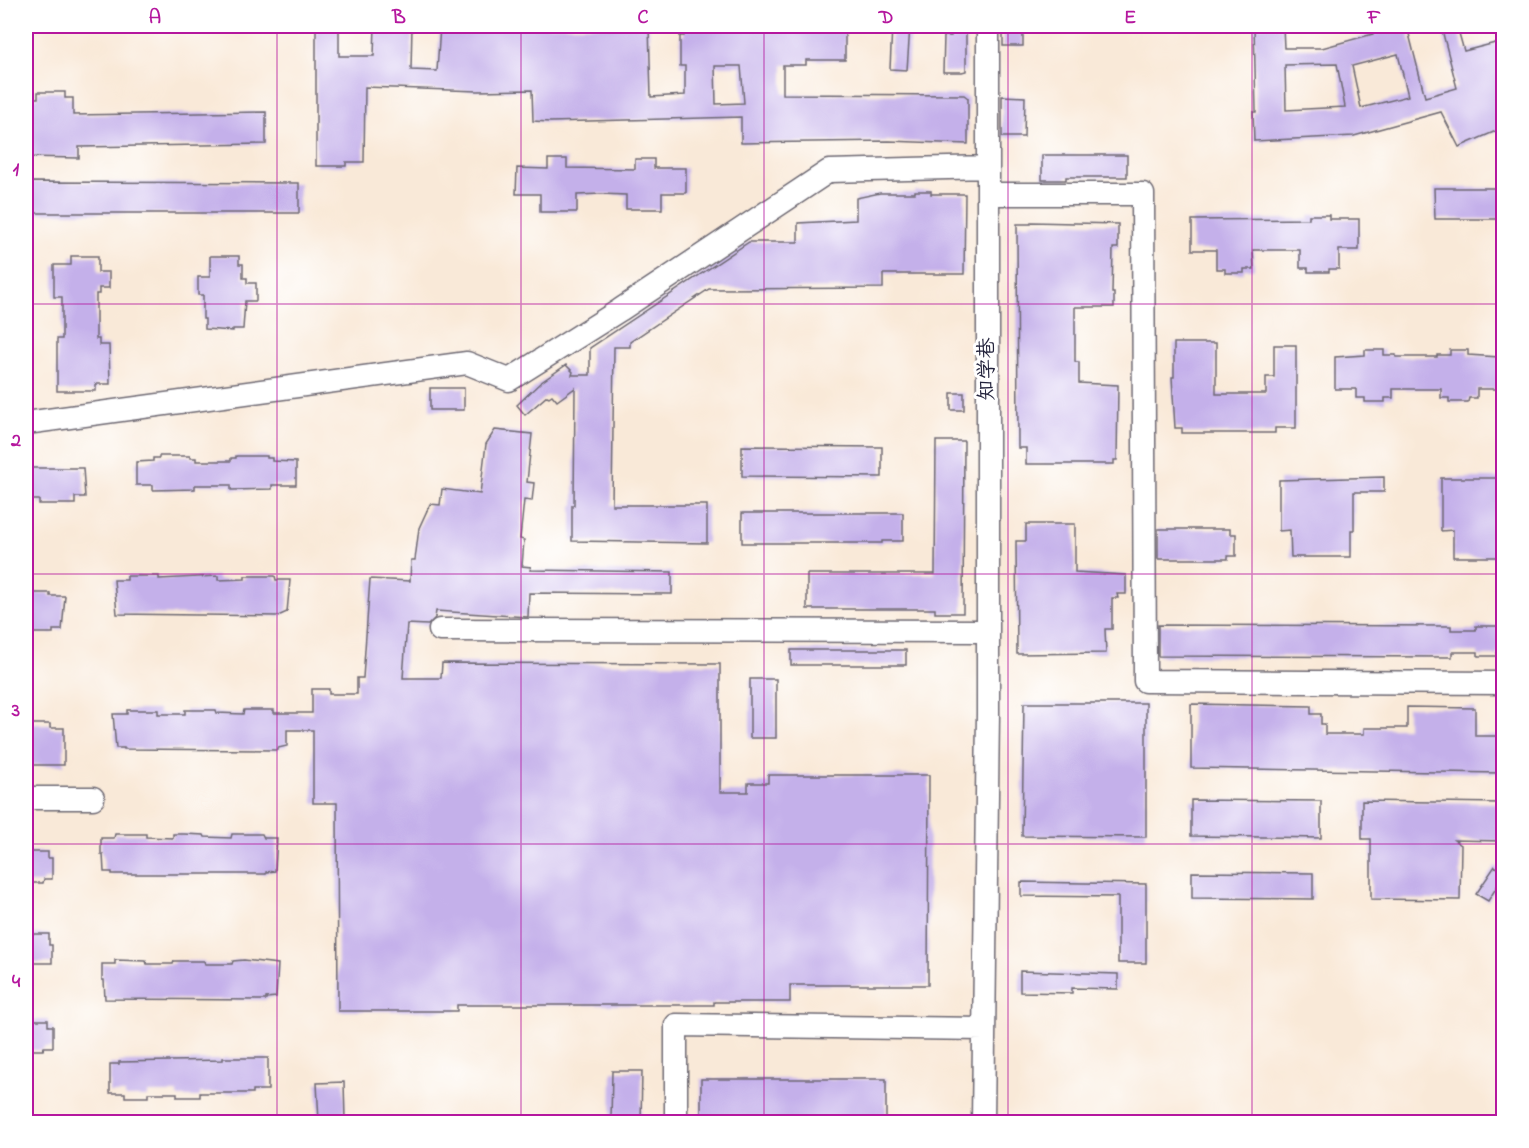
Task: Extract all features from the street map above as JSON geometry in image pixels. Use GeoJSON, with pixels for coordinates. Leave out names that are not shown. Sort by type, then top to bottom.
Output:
{"type":"FeatureCollection","features":[{"type":"Feature","properties":{"kind":"street","name":"知学巷"},"geometry":{"type":"LineString","coordinates":[[983,1122],[988,713],[988,26]]}},
{"type":"Feature","properties":{"kind":"street"},"geometry":{"type":"LineString","coordinates":[[26,423],[467,363],[509,380],[620,310],[829,171],[988,167]]}},
{"type":"Feature","properties":{"kind":"street"},"geometry":{"type":"LineString","coordinates":[[988,194],[1143,194],[1145,681],[1503,683]]}},
{"type":"Feature","properties":{"kind":"street"},"geometry":{"type":"LineString","coordinates":[[440,630],[988,631]]}},
{"type":"Feature","properties":{"kind":"street"},"geometry":{"type":"LineString","coordinates":[[26,798],[93,798]]}},
{"type":"Feature","properties":{"kind":"street"},"geometry":{"type":"LineString","coordinates":[[676,1122],[676,1025],[984,1029]]}},
{"type":"Feature","properties":{"kind":"building"},"geometry":{"type":"Polygon","coordinates":[[[316,26],[339,26],[339,56],[374,56],[375,26],[412,26],[411,70],[437,71],[440,26],[649,26],[651,97],[685,95],[685,66],[680,66],[680,36],[684,36],[684,26],[845,26],[845,60],[806,60],[806,65],[783,65],[783,94],[964,95],[968,98],[968,144],[889,141],[741,143],[741,117],[533,121],[532,90],[478,91],[365,87],[364,162],[346,162],[346,166],[316,166],[316,26]],[[715,66],[716,104],[744,103],[741,66],[715,66]]]}},
{"type":"Feature","properties":{"kind":"building"},"geometry":{"type":"Polygon","coordinates":[[[892,26],[910,26],[907,70],[890,69],[892,26]]]}},
{"type":"Feature","properties":{"kind":"building"},"geometry":{"type":"Polygon","coordinates":[[[952,26],[966,26],[966,71],[943,72],[944,36],[951,36],[952,26]]]}},
{"type":"Feature","properties":{"kind":"building"},"geometry":{"type":"Polygon","coordinates":[[[1003,26],[1023,26],[1023,46],[1003,46],[1003,26]]]}},
{"type":"Feature","properties":{"kind":"building"},"geometry":{"type":"Polygon","coordinates":[[[1254,26],[1283,26],[1284,48],[1322,48],[1373,34],[1374,26],[1394,26],[1395,29],[1407,26],[1425,97],[1457,88],[1441,26],[1457,26],[1464,51],[1503,41],[1503,128],[1459,147],[1441,112],[1354,136],[1254,141],[1253,112],[1256,112],[1254,26]],[[1398,54],[1352,66],[1361,108],[1408,96],[1398,54]],[[1337,64],[1285,65],[1286,110],[1345,107],[1337,64]]]}},
{"type":"Feature","properties":{"kind":"building"},"geometry":{"type":"Polygon","coordinates":[[[38,92],[65,92],[65,98],[73,98],[73,115],[266,112],[266,144],[79,147],[79,158],[26,157],[26,98],[38,98],[38,92]]]}},
{"type":"Feature","properties":{"kind":"building"},"geometry":{"type":"Polygon","coordinates":[[[1002,96],[1025,97],[1024,137],[1002,137],[1002,96]]]}},
{"type":"Feature","properties":{"kind":"building"},"geometry":{"type":"Polygon","coordinates":[[[1042,155],[1127,155],[1127,177],[1066,177],[1066,180],[1042,180],[1042,155]]]}},
{"type":"Feature","properties":{"kind":"building"},"geometry":{"type":"Polygon","coordinates":[[[548,159],[567,159],[567,168],[635,169],[635,159],[654,159],[654,168],[686,168],[686,193],[662,193],[662,209],[626,209],[626,195],[601,194],[577,195],[577,212],[540,212],[540,194],[516,194],[517,168],[548,169],[548,159]]]}},
{"type":"Feature","properties":{"kind":"building"},"geometry":{"type":"Polygon","coordinates":[[[26,182],[299,183],[299,213],[26,213],[26,182]]]}},
{"type":"Feature","properties":{"kind":"building"},"geometry":{"type":"Polygon","coordinates":[[[1434,188],[1503,188],[1503,219],[1435,219],[1434,188]]]}},
{"type":"Feature","properties":{"kind":"building"},"geometry":{"type":"Polygon","coordinates":[[[915,191],[931,191],[931,194],[965,194],[964,274],[883,274],[883,288],[709,289],[630,342],[630,347],[614,347],[612,505],[707,505],[707,543],[572,541],[575,388],[557,401],[552,395],[547,396],[525,415],[517,405],[540,383],[566,365],[573,372],[572,375],[590,375],[590,348],[749,242],[798,242],[798,223],[856,220],[856,198],[880,193],[915,193],[915,191]]]}},
{"type":"Feature","properties":{"kind":"building"},"geometry":{"type":"Polygon","coordinates":[[[1309,215],[1329,215],[1329,219],[1359,219],[1359,250],[1339,250],[1339,269],[1329,269],[1329,272],[1308,272],[1308,268],[1300,268],[1300,250],[1253,250],[1254,269],[1244,269],[1244,273],[1225,273],[1225,269],[1216,269],[1216,250],[1192,250],[1192,220],[1309,219],[1309,215]]]}},
{"type":"Feature","properties":{"kind":"building"},"geometry":{"type":"Polygon","coordinates":[[[1031,222],[1118,224],[1118,248],[1113,248],[1114,307],[1075,307],[1075,362],[1079,362],[1079,383],[1118,385],[1117,460],[1114,460],[1114,464],[1026,464],[1026,448],[1018,448],[1017,224],[1031,224],[1031,222]]]}},
{"type":"Feature","properties":{"kind":"building"},"geometry":{"type":"Polygon","coordinates":[[[71,256],[98,256],[98,272],[109,272],[109,288],[99,288],[99,294],[96,294],[96,339],[99,339],[99,345],[109,345],[110,384],[96,384],[96,391],[57,391],[57,339],[62,339],[62,297],[54,297],[54,265],[71,265],[71,256]]]}},
{"type":"Feature","properties":{"kind":"building"},"geometry":{"type":"Polygon","coordinates":[[[210,256],[239,256],[239,264],[243,264],[243,278],[247,278],[247,283],[256,283],[256,301],[245,301],[243,329],[233,329],[233,331],[205,329],[203,295],[198,295],[198,277],[210,277],[210,256]]]}},
{"type":"Feature","properties":{"kind":"building"},"geometry":{"type":"Polygon","coordinates":[[[1174,343],[1216,343],[1216,394],[1266,394],[1266,377],[1274,377],[1274,345],[1296,345],[1296,428],[1275,428],[1275,433],[1182,433],[1182,428],[1175,428],[1172,377],[1174,377],[1174,343]]]}},
{"type":"Feature","properties":{"kind":"building"},"geometry":{"type":"Polygon","coordinates":[[[1365,350],[1384,350],[1384,355],[1396,355],[1396,357],[1437,357],[1437,355],[1450,355],[1450,350],[1468,350],[1468,355],[1499,357],[1499,389],[1477,389],[1477,398],[1469,398],[1468,402],[1449,402],[1449,398],[1441,398],[1441,389],[1393,389],[1393,398],[1385,398],[1385,402],[1365,402],[1365,398],[1356,398],[1356,389],[1335,389],[1335,357],[1365,355],[1365,350]]]}},
{"type":"Feature","properties":{"kind":"building"},"geometry":{"type":"Polygon","coordinates":[[[430,388],[464,388],[464,410],[430,410],[430,388]]]}},
{"type":"Feature","properties":{"kind":"building"},"geometry":{"type":"Polygon","coordinates":[[[951,393],[964,393],[964,410],[951,410],[951,393]]]}},
{"type":"Feature","properties":{"kind":"building"},"geometry":{"type":"Polygon","coordinates":[[[495,430],[532,434],[527,482],[534,483],[532,501],[524,500],[520,539],[524,540],[522,566],[531,567],[530,570],[672,572],[672,594],[529,593],[528,617],[436,611],[435,618],[428,625],[407,624],[403,678],[441,678],[442,663],[720,664],[720,792],[748,792],[748,783],[768,783],[768,775],[929,775],[928,985],[790,985],[790,1002],[714,1002],[714,1005],[457,1005],[457,1011],[338,1011],[337,803],[313,803],[313,730],[287,730],[287,746],[278,748],[278,750],[116,748],[113,714],[127,714],[127,710],[158,710],[158,714],[185,714],[185,710],[216,710],[217,713],[243,714],[244,710],[312,713],[312,689],[329,689],[329,694],[357,694],[357,678],[363,678],[370,579],[410,581],[411,560],[415,560],[419,528],[430,504],[440,505],[442,489],[480,494],[486,444],[495,430]]]}},
{"type":"Feature","properties":{"kind":"building"},"geometry":{"type":"Polygon","coordinates":[[[936,441],[964,441],[963,613],[935,613],[935,609],[807,609],[807,574],[935,574],[936,441]]]}},
{"type":"Feature","properties":{"kind":"building"},"geometry":{"type":"Polygon","coordinates":[[[742,446],[882,447],[882,477],[742,476],[742,446]]]}},
{"type":"Feature","properties":{"kind":"building"},"geometry":{"type":"Polygon","coordinates":[[[159,456],[190,456],[190,458],[196,458],[196,461],[231,461],[231,458],[236,458],[236,456],[267,456],[267,458],[272,458],[272,461],[296,462],[296,485],[272,485],[272,489],[231,490],[231,485],[195,485],[195,489],[153,490],[153,485],[136,485],[136,462],[153,461],[153,458],[159,458],[159,456]]]}},
{"type":"Feature","properties":{"kind":"building"},"geometry":{"type":"Polygon","coordinates":[[[31,468],[83,468],[85,497],[75,497],[75,504],[39,504],[39,500],[26,500],[26,472],[31,472],[31,468]]]}},
{"type":"Feature","properties":{"kind":"building"},"geometry":{"type":"Polygon","coordinates":[[[1384,477],[1384,492],[1354,492],[1351,557],[1291,557],[1290,530],[1279,531],[1279,480],[1384,477]]]}},
{"type":"Feature","properties":{"kind":"building"},"geometry":{"type":"Polygon","coordinates":[[[1441,478],[1503,478],[1503,557],[1453,557],[1453,530],[1441,531],[1441,478]]]}},
{"type":"Feature","properties":{"kind":"building"},"geometry":{"type":"Polygon","coordinates":[[[742,513],[903,513],[903,541],[742,543],[742,513]]]}},
{"type":"Feature","properties":{"kind":"building"},"geometry":{"type":"Polygon","coordinates":[[[1026,524],[1075,524],[1075,572],[1126,575],[1126,594],[1117,594],[1118,598],[1112,598],[1112,629],[1105,629],[1106,653],[1017,654],[1016,541],[1026,541],[1026,524]]]}},
{"type":"Feature","properties":{"kind":"building"},"geometry":{"type":"Polygon","coordinates":[[[1158,529],[1230,529],[1230,534],[1236,534],[1236,556],[1228,556],[1228,559],[1158,559],[1158,529]]]}},
{"type":"Feature","properties":{"kind":"building"},"geometry":{"type":"Polygon","coordinates":[[[127,576],[159,576],[159,579],[218,576],[218,580],[245,579],[245,576],[275,576],[276,580],[290,580],[287,612],[278,616],[117,614],[114,580],[127,580],[127,576]]]}},
{"type":"Feature","properties":{"kind":"building"},"geometry":{"type":"Polygon","coordinates":[[[26,593],[50,593],[50,596],[65,596],[62,630],[53,630],[53,633],[26,633],[26,593]]]}},
{"type":"Feature","properties":{"kind":"building"},"geometry":{"type":"Polygon","coordinates":[[[1158,625],[1451,626],[1451,630],[1476,630],[1476,626],[1498,626],[1498,630],[1503,630],[1503,653],[1497,653],[1497,656],[1478,656],[1478,652],[1452,652],[1452,657],[1158,656],[1158,625]]]}},
{"type":"Feature","properties":{"kind":"building"},"geometry":{"type":"Polygon","coordinates":[[[791,650],[906,650],[906,665],[791,665],[791,650]]]}},
{"type":"Feature","properties":{"kind":"building"},"geometry":{"type":"Polygon","coordinates":[[[750,679],[776,679],[776,738],[750,738],[750,679]]]}},
{"type":"Feature","properties":{"kind":"building"},"geometry":{"type":"Polygon","coordinates":[[[1024,703],[1146,703],[1146,837],[1022,836],[1024,703]]]}},
{"type":"Feature","properties":{"kind":"building"},"geometry":{"type":"Polygon","coordinates":[[[1191,704],[1311,706],[1311,714],[1321,714],[1321,724],[1325,724],[1325,734],[1364,734],[1364,728],[1407,728],[1407,707],[1475,708],[1475,736],[1503,736],[1503,773],[1191,768],[1191,704]]]}},
{"type":"Feature","properties":{"kind":"building"},"geometry":{"type":"Polygon","coordinates":[[[26,724],[50,724],[50,728],[64,728],[64,765],[26,765],[26,724]]]}},
{"type":"Feature","properties":{"kind":"building"},"geometry":{"type":"Polygon","coordinates":[[[1191,800],[1321,801],[1321,838],[1191,836],[1191,800]]]}},
{"type":"Feature","properties":{"kind":"building"},"geometry":{"type":"Polygon","coordinates":[[[1362,801],[1503,803],[1503,841],[1454,840],[1461,845],[1460,900],[1371,899],[1371,839],[1362,839],[1362,801]]]}},
{"type":"Feature","properties":{"kind":"building"},"geometry":{"type":"Polygon","coordinates":[[[115,834],[146,834],[146,837],[173,838],[173,834],[184,834],[231,838],[232,834],[262,834],[264,838],[277,838],[275,871],[266,872],[266,874],[112,874],[112,872],[104,872],[101,838],[114,838],[115,834]]]}},
{"type":"Feature","properties":{"kind":"building"},"geometry":{"type":"Polygon","coordinates":[[[26,852],[48,852],[48,858],[52,858],[52,879],[44,879],[43,883],[26,883],[26,852]]]}},
{"type":"Feature","properties":{"kind":"building"},"geometry":{"type":"Polygon","coordinates":[[[1495,866],[1503,872],[1503,877],[1488,901],[1476,894],[1495,866]]]}},
{"type":"Feature","properties":{"kind":"building"},"geometry":{"type":"Polygon","coordinates":[[[1192,872],[1313,873],[1313,899],[1192,898],[1192,872]]]}},
{"type":"Feature","properties":{"kind":"building"},"geometry":{"type":"Polygon","coordinates":[[[1021,882],[1146,884],[1146,963],[1118,963],[1118,897],[1021,896],[1021,882]]]}},
{"type":"Feature","properties":{"kind":"building"},"geometry":{"type":"Polygon","coordinates":[[[26,934],[49,934],[49,945],[52,945],[52,963],[26,963],[26,934]]]}},
{"type":"Feature","properties":{"kind":"building"},"geometry":{"type":"Polygon","coordinates":[[[115,960],[146,961],[147,964],[204,961],[205,964],[232,964],[233,961],[244,960],[278,964],[276,997],[266,998],[266,1000],[105,999],[102,964],[115,964],[115,960]]]}},
{"type":"Feature","properties":{"kind":"building"},"geometry":{"type":"Polygon","coordinates":[[[1020,971],[1118,974],[1118,989],[1072,988],[1072,993],[1020,992],[1020,971]]]}},
{"type":"Feature","properties":{"kind":"building"},"geometry":{"type":"Polygon","coordinates":[[[26,1020],[48,1020],[48,1026],[53,1026],[53,1047],[44,1047],[43,1050],[26,1050],[26,1020]]]}},
{"type":"Feature","properties":{"kind":"building"},"geometry":{"type":"Polygon","coordinates":[[[223,1058],[268,1058],[268,1090],[253,1090],[253,1093],[200,1093],[200,1097],[177,1097],[177,1093],[148,1093],[148,1097],[125,1097],[125,1093],[110,1093],[110,1064],[223,1060],[223,1058]]]}},
{"type":"Feature","properties":{"kind":"building"},"geometry":{"type":"Polygon","coordinates":[[[612,1071],[642,1071],[641,1122],[611,1122],[612,1071]]]}},
{"type":"Feature","properties":{"kind":"building"},"geometry":{"type":"Polygon","coordinates":[[[701,1079],[886,1079],[886,1122],[701,1122],[701,1079]]]}},
{"type":"Feature","properties":{"kind":"building"},"geometry":{"type":"Polygon","coordinates":[[[344,1082],[345,1121],[319,1122],[317,1083],[344,1082]]]}}]}
